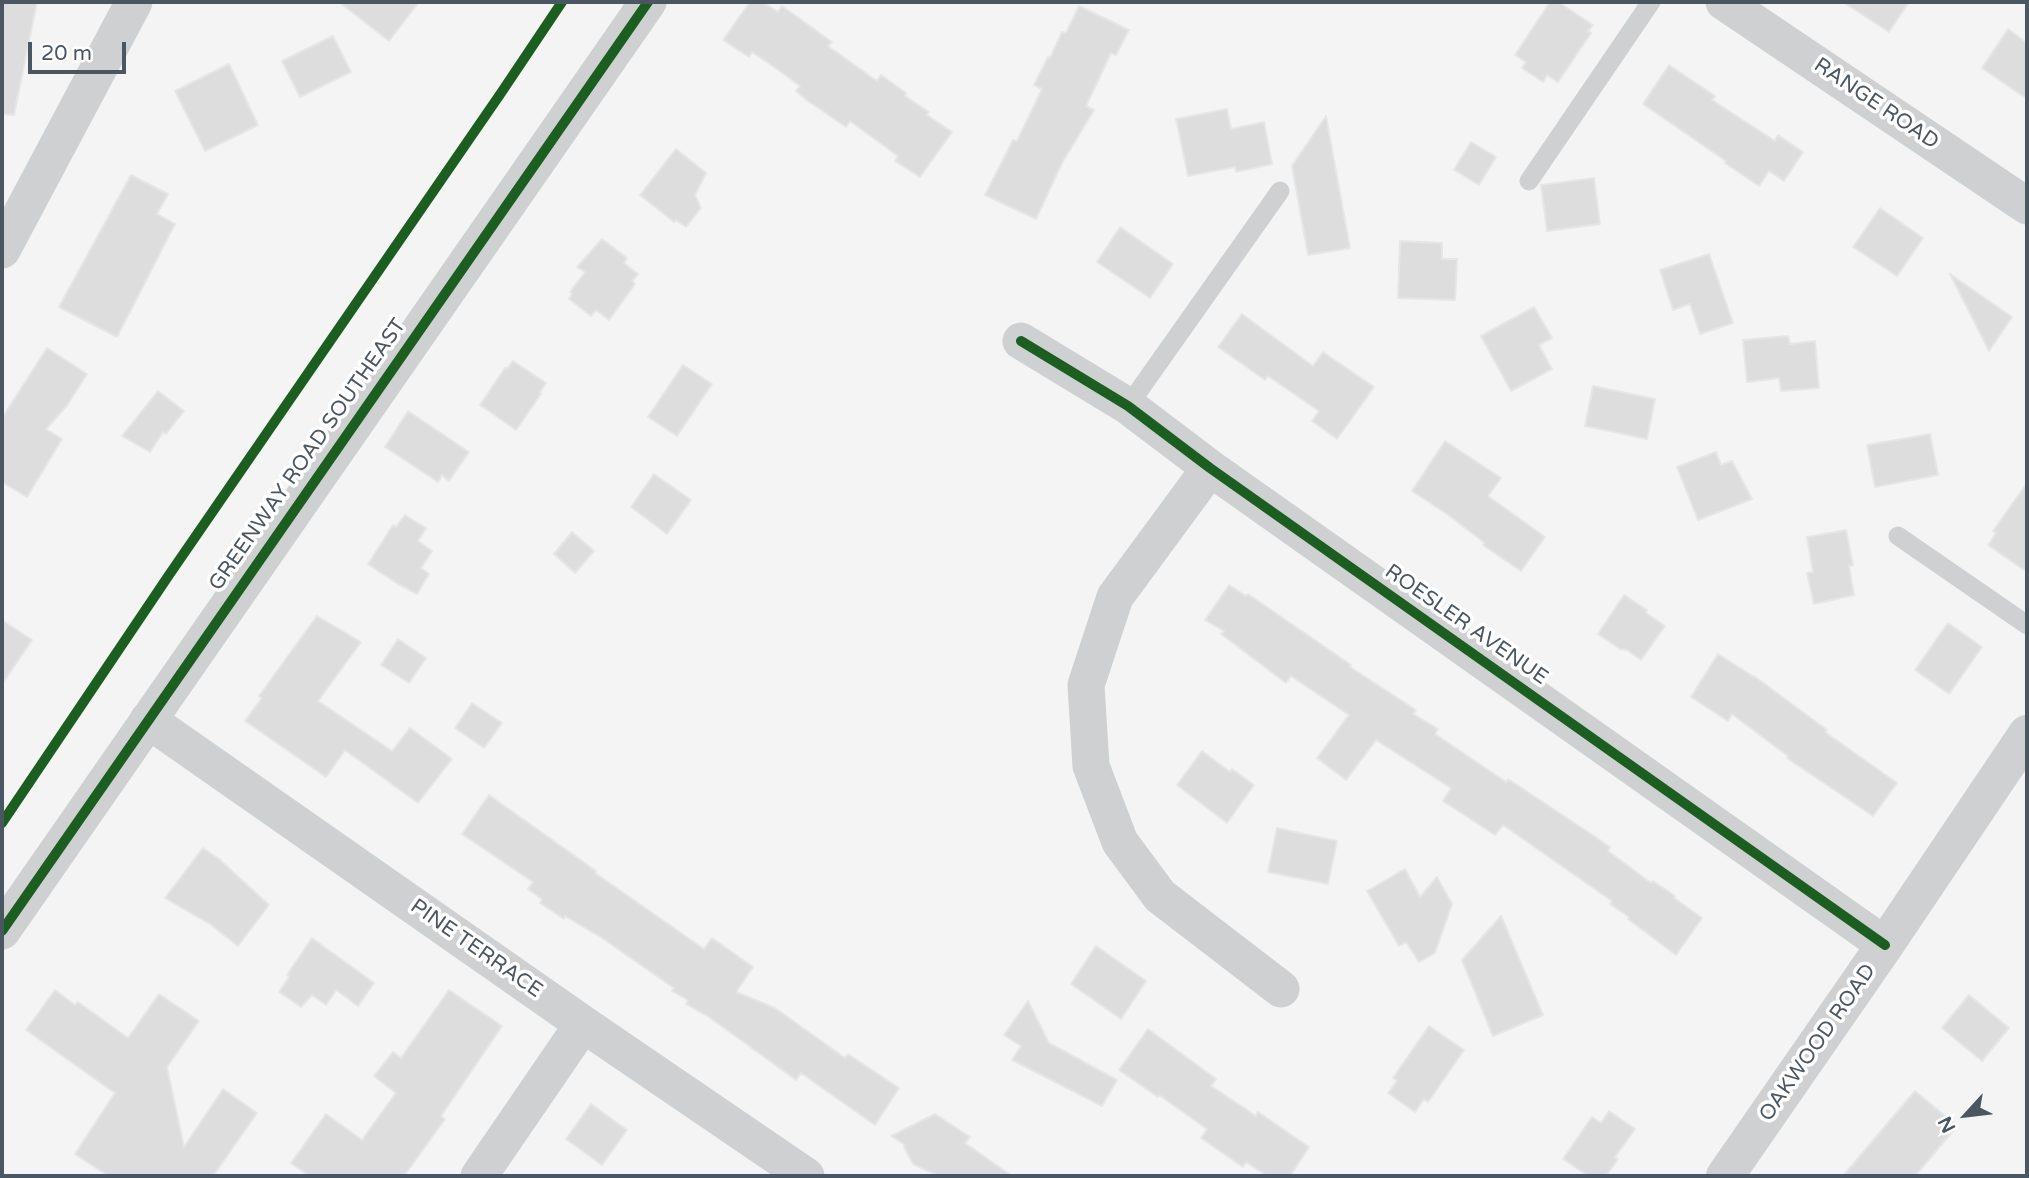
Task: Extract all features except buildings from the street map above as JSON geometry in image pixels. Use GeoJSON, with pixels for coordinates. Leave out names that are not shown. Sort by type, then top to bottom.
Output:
{"type":"FeatureCollection","features":[{"type":"Feature","properties":{"kind":"street"},"geometry":{"type":"LineString","coordinates":[[2,250],[134,2]]}},
{"type":"Feature","properties":{"kind":"street","name":"GREENWAY ROAD SOUTHEAST"},"geometry":{"type":"LineString","coordinates":[[2,931],[648,2]]}},
{"type":"Feature","properties":{"kind":"street","name":"RANGE ROAD"},"geometry":{"type":"LineString","coordinates":[[1724,2],[2027,206]]}},
{"type":"Feature","properties":{"kind":"street","name":"ROESLER AVENUE"},"geometry":{"type":"LineString","coordinates":[[1021,341],[1128,406],[1210,467],[1885,945]]}},
{"type":"Feature","properties":{"kind":"street"},"geometry":{"type":"LineString","coordinates":[[1210,467],[1115,597],[1086,685],[1091,766],[1120,842],[1160,896],[1281,989]]}},
{"type":"Feature","properties":{"kind":"street","name":"PINE TERRACE"},"geometry":{"type":"LineString","coordinates":[[148,720],[806,1176]]}},
{"type":"Feature","properties":{"kind":"street","name":"OAKWOOD ROAD"},"geometry":{"type":"LineString","coordinates":[[1725,1176],[2027,734]]}},
{"type":"Feature","properties":{"kind":"street"},"geometry":{"type":"LineString","coordinates":[[479,1176],[583,1024]]}},
{"type":"Feature","properties":{"kind":"lane"},"geometry":{"type":"LineString","coordinates":[[1528,181],[1651,2]]}},
{"type":"Feature","properties":{"kind":"lane"},"geometry":{"type":"LineString","coordinates":[[1128,406],[1280,191]]}},
{"type":"Feature","properties":{"kind":"lane"},"geometry":{"type":"LineString","coordinates":[[1898,536],[2027,625]]}},
{"type":"Feature","properties":{"kind":"cycle path"},"geometry":{"type":"LineString","coordinates":[[2,823],[562,2]]}},
{"type":"Feature","properties":{"kind":"cycle path"},"geometry":{"type":"LineString","coordinates":[[2,931],[648,2]]}},
{"type":"Feature","properties":{"kind":"cycle path"},"geometry":{"type":"LineString","coordinates":[[1021,341],[1128,406],[1210,468],[1885,945]]}}]}
